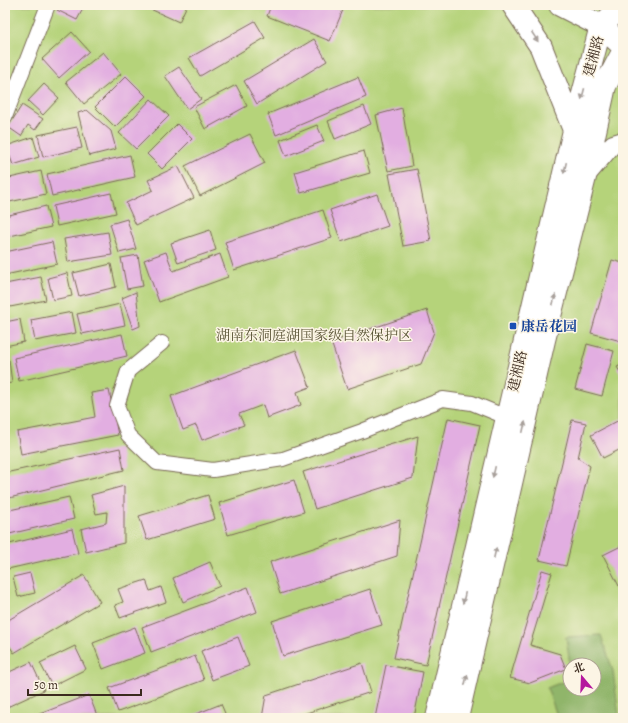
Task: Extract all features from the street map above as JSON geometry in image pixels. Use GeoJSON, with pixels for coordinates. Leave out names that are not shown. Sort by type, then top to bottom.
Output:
{"type":"FeatureCollection","features":[{"type":"Feature","properties":{"kind":"main road"},"geometry":{"type":"LineString","coordinates":[[513,5],[541,47],[574,130]]}},
{"type":"Feature","properties":{"kind":"main road"},"geometry":{"type":"LineString","coordinates":[[560,5],[601,26],[623,46]]}},
{"type":"Feature","properties":{"kind":"main road","name":"建湘路"},"geometry":{"type":"LineString","coordinates":[[437,718],[574,130],[601,26],[619,8]]}},
{"type":"Feature","properties":{"kind":"main road","name":"建湘路"},"geometry":{"type":"LineString","coordinates":[[457,718],[544,340],[585,177],[604,86],[623,52]]}},
{"type":"Feature","properties":{"kind":"street"},"geometry":{"type":"LineString","coordinates":[[5,118],[48,5]]}},
{"type":"Feature","properties":{"kind":"street"},"geometry":{"type":"LineString","coordinates":[[585,177],[614,144],[623,140]]}},
{"type":"Feature","properties":{"kind":"street"},"geometry":{"type":"LineString","coordinates":[[162,343],[128,371],[117,406],[128,435],[157,463],[214,470],[283,459],[362,431],[443,399],[472,403],[506,417]]}},
{"type":"Feature","properties":{"kind":"green space","name":"湖南东洞庭湖国家级自然保护区"},"geometry":{"type":"Polygon","coordinates":[[[5,5],[623,5],[623,718],[5,718],[5,5]]]}},
{"type":"Feature","properties":{"kind":"green space"},"geometry":{"type":"Polygon","coordinates":[[[601,635],[613,671],[619,716],[609,718],[558,718],[547,688],[562,682],[562,697],[602,697],[602,657],[569,657],[566,637],[601,635]]]}},
{"type":"Feature","properties":{"kind":"building"},"geometry":{"type":"Polygon","coordinates":[[[59,5],[85,5],[77,20],[57,10],[59,5]]]}},
{"type":"Feature","properties":{"kind":"building"},"geometry":{"type":"Polygon","coordinates":[[[149,5],[187,5],[179,22],[148,8],[149,5]]]}},
{"type":"Feature","properties":{"kind":"building"},"geometry":{"type":"Polygon","coordinates":[[[271,5],[329,5],[343,10],[330,41],[267,16],[271,5]]]}},
{"type":"Feature","properties":{"kind":"building"},"geometry":{"type":"Polygon","coordinates":[[[255,21],[265,38],[200,76],[189,58],[255,21]]]}},
{"type":"Feature","properties":{"kind":"building"},"geometry":{"type":"Polygon","coordinates":[[[72,32],[89,51],[59,78],[42,59],[72,32]]]}},
{"type":"Feature","properties":{"kind":"building"},"geometry":{"type":"Polygon","coordinates":[[[314,39],[327,61],[257,104],[244,81],[314,39]]]}},
{"type":"Feature","properties":{"kind":"building"},"geometry":{"type":"Polygon","coordinates":[[[103,52],[121,74],[84,104],[66,82],[103,52]]]}},
{"type":"Feature","properties":{"kind":"building"},"geometry":{"type":"Polygon","coordinates":[[[179,67],[201,99],[187,109],[165,76],[179,67]]]}},
{"type":"Feature","properties":{"kind":"building"},"geometry":{"type":"Polygon","coordinates":[[[126,76],[146,96],[115,127],[95,107],[126,76]]]}},
{"type":"Feature","properties":{"kind":"building"},"geometry":{"type":"Polygon","coordinates":[[[358,77],[366,97],[276,135],[268,114],[358,77]]]}},
{"type":"Feature","properties":{"kind":"building"},"geometry":{"type":"Polygon","coordinates":[[[44,84],[59,98],[43,115],[28,101],[44,84]]]}},
{"type":"Feature","properties":{"kind":"building"},"geometry":{"type":"Polygon","coordinates":[[[236,85],[247,106],[205,129],[194,107],[236,85]]]}},
{"type":"Feature","properties":{"kind":"building"},"geometry":{"type":"Polygon","coordinates":[[[151,99],[169,116],[136,149],[119,133],[151,99]]]}},
{"type":"Feature","properties":{"kind":"building"},"geometry":{"type":"Polygon","coordinates":[[[22,105],[43,119],[35,130],[28,125],[21,136],[8,127],[22,105]]]}},
{"type":"Feature","properties":{"kind":"building"},"geometry":{"type":"Polygon","coordinates":[[[364,106],[371,124],[335,139],[328,121],[364,106]]]}},
{"type":"Feature","properties":{"kind":"building"},"geometry":{"type":"Polygon","coordinates":[[[402,108],[412,166],[388,171],[376,115],[402,108]]]}},
{"type":"Feature","properties":{"kind":"building"},"geometry":{"type":"Polygon","coordinates":[[[87,110],[111,131],[116,149],[89,156],[78,113],[87,110]]]}},
{"type":"Feature","properties":{"kind":"building"},"geometry":{"type":"Polygon","coordinates":[[[177,124],[192,139],[162,169],[147,154],[177,124]]]}},
{"type":"Feature","properties":{"kind":"building"},"geometry":{"type":"Polygon","coordinates":[[[317,125],[324,141],[286,156],[280,140],[317,125]]]}},
{"type":"Feature","properties":{"kind":"building"},"geometry":{"type":"Polygon","coordinates":[[[77,127],[82,148],[43,157],[38,135],[77,127]]]}},
{"type":"Feature","properties":{"kind":"building"},"geometry":{"type":"Polygon","coordinates":[[[250,134],[265,163],[200,196],[185,166],[250,134]]]}},
{"type":"Feature","properties":{"kind":"building"},"geometry":{"type":"Polygon","coordinates":[[[33,137],[39,157],[13,165],[6,146],[33,137]]]}},
{"type":"Feature","properties":{"kind":"building"},"geometry":{"type":"Polygon","coordinates":[[[364,151],[370,173],[301,193],[295,172],[364,151]]]}},
{"type":"Feature","properties":{"kind":"building"},"geometry":{"type":"Polygon","coordinates":[[[130,155],[135,177],[52,196],[47,174],[130,155]]]}},
{"type":"Feature","properties":{"kind":"building"},"geometry":{"type":"Polygon","coordinates":[[[178,166],[194,198],[136,225],[126,203],[153,190],[148,180],[178,166]]]}},
{"type":"Feature","properties":{"kind":"building"},"geometry":{"type":"Polygon","coordinates":[[[417,169],[431,241],[403,246],[389,174],[417,169]]]}},
{"type":"Feature","properties":{"kind":"building"},"geometry":{"type":"Polygon","coordinates":[[[41,171],[46,194],[5,203],[5,179],[41,171]]]}},
{"type":"Feature","properties":{"kind":"building"},"geometry":{"type":"Polygon","coordinates":[[[111,193],[116,213],[57,226],[53,206],[111,193]]]}},
{"type":"Feature","properties":{"kind":"building"},"geometry":{"type":"Polygon","coordinates":[[[377,194],[388,226],[341,242],[330,210],[377,194]]]}},
{"type":"Feature","properties":{"kind":"building"},"geometry":{"type":"Polygon","coordinates":[[[46,206],[51,227],[5,237],[5,216],[46,206]]]}},
{"type":"Feature","properties":{"kind":"building"},"geometry":{"type":"Polygon","coordinates":[[[323,210],[332,238],[234,270],[225,242],[323,210]]]}},
{"type":"Feature","properties":{"kind":"building"},"geometry":{"type":"Polygon","coordinates":[[[127,219],[136,249],[119,253],[110,224],[127,219]]]}},
{"type":"Feature","properties":{"kind":"building"},"geometry":{"type":"Polygon","coordinates":[[[210,230],[216,250],[178,263],[171,243],[210,230]]]}},
{"type":"Feature","properties":{"kind":"building"},"geometry":{"type":"Polygon","coordinates":[[[108,232],[112,255],[68,262],[64,239],[108,232]]]}},
{"type":"Feature","properties":{"kind":"building"},"geometry":{"type":"Polygon","coordinates":[[[52,242],[57,264],[5,275],[5,252],[52,242]]]}},
{"type":"Feature","properties":{"kind":"building"},"geometry":{"type":"Polygon","coordinates":[[[166,252],[173,271],[220,254],[228,277],[159,302],[144,260],[166,252]]]}},
{"type":"Feature","properties":{"kind":"building"},"geometry":{"type":"Polygon","coordinates":[[[138,255],[143,286],[127,289],[121,258],[138,255]]]}},
{"type":"Feature","properties":{"kind":"building"},"geometry":{"type":"Polygon","coordinates":[[[612,260],[623,263],[623,335],[621,341],[591,333],[612,260]]]}},
{"type":"Feature","properties":{"kind":"building"},"geometry":{"type":"Polygon","coordinates":[[[111,264],[116,287],[79,296],[73,273],[111,264]]]}},
{"type":"Feature","properties":{"kind":"building"},"geometry":{"type":"Polygon","coordinates":[[[67,273],[72,296],[53,300],[48,278],[67,273]]]}},
{"type":"Feature","properties":{"kind":"building"},"geometry":{"type":"Polygon","coordinates":[[[41,277],[46,300],[5,308],[5,284],[41,277]]]}},
{"type":"Feature","properties":{"kind":"building"},"geometry":{"type":"Polygon","coordinates":[[[136,292],[140,326],[133,329],[122,298],[136,292]]]}},
{"type":"Feature","properties":{"kind":"building"},"geometry":{"type":"Polygon","coordinates":[[[120,304],[125,325],[82,334],[77,314],[120,304]]]}},
{"type":"Feature","properties":{"kind":"building"},"geometry":{"type":"Polygon","coordinates":[[[427,310],[434,332],[421,364],[347,389],[331,342],[427,310]]]}},
{"type":"Feature","properties":{"kind":"building"},"geometry":{"type":"Polygon","coordinates":[[[72,312],[76,333],[35,341],[31,320],[72,312]]]}},
{"type":"Feature","properties":{"kind":"building"},"geometry":{"type":"Polygon","coordinates":[[[20,319],[24,342],[5,346],[5,322],[20,319]]]}},
{"type":"Feature","properties":{"kind":"building"},"geometry":{"type":"Polygon","coordinates":[[[122,334],[127,356],[19,381],[14,358],[122,334]]]}},
{"type":"Feature","properties":{"kind":"building"},"geometry":{"type":"Polygon","coordinates":[[[587,344],[614,351],[602,396],[575,389],[587,344]]]}},
{"type":"Feature","properties":{"kind":"building"},"geometry":{"type":"Polygon","coordinates":[[[296,350],[310,387],[297,392],[301,405],[267,418],[263,405],[239,414],[244,425],[202,440],[196,425],[183,430],[171,396],[296,350]]]}},
{"type":"Feature","properties":{"kind":"building"},"geometry":{"type":"Polygon","coordinates":[[[9,360],[12,383],[5,384],[5,361],[9,360]]]}},
{"type":"Feature","properties":{"kind":"building"},"geometry":{"type":"Polygon","coordinates":[[[623,364],[623,377],[617,367],[623,364]]]}},
{"type":"Feature","properties":{"kind":"building"},"geometry":{"type":"Polygon","coordinates":[[[109,390],[118,435],[21,454],[17,432],[95,417],[91,393],[109,390]]]}},
{"type":"Feature","properties":{"kind":"building"},"geometry":{"type":"Polygon","coordinates":[[[448,418],[480,425],[426,665],[394,658],[448,418]]]}},
{"type":"Feature","properties":{"kind":"building"},"geometry":{"type":"Polygon","coordinates":[[[623,418],[623,448],[603,458],[591,435],[623,418]]]}},
{"type":"Feature","properties":{"kind":"building"},"geometry":{"type":"Polygon","coordinates":[[[572,420],[586,423],[578,458],[590,466],[566,566],[539,560],[572,420]]]}},
{"type":"Feature","properties":{"kind":"building"},"geometry":{"type":"Polygon","coordinates":[[[418,436],[413,478],[315,509],[303,472],[418,436]]]}},
{"type":"Feature","properties":{"kind":"building"},"geometry":{"type":"Polygon","coordinates":[[[120,448],[124,470],[5,499],[5,473],[120,448]]]}},
{"type":"Feature","properties":{"kind":"building"},"geometry":{"type":"Polygon","coordinates":[[[294,480],[304,512],[228,535],[219,503],[294,480]]]}},
{"type":"Feature","properties":{"kind":"building"},"geometry":{"type":"Polygon","coordinates":[[[124,486],[124,543],[86,552],[81,529],[106,523],[107,512],[96,514],[91,495],[124,486]]]}},
{"type":"Feature","properties":{"kind":"building"},"geometry":{"type":"Polygon","coordinates":[[[208,495],[215,519],[147,540],[139,516],[208,495]]]}},
{"type":"Feature","properties":{"kind":"building"},"geometry":{"type":"Polygon","coordinates":[[[69,497],[74,519],[5,535],[5,511],[69,497]]]}},
{"type":"Feature","properties":{"kind":"building"},"geometry":{"type":"Polygon","coordinates":[[[400,520],[397,556],[280,594],[270,562],[400,520]]]}},
{"type":"Feature","properties":{"kind":"building"},"geometry":{"type":"Polygon","coordinates":[[[72,529],[78,553],[8,569],[5,545],[72,529]]]}},
{"type":"Feature","properties":{"kind":"building"},"geometry":{"type":"Polygon","coordinates":[[[623,545],[623,584],[619,586],[603,555],[623,545]]]}},
{"type":"Feature","properties":{"kind":"building"},"geometry":{"type":"Polygon","coordinates":[[[210,562],[220,586],[183,602],[173,578],[210,562]]]}},
{"type":"Feature","properties":{"kind":"building"},"geometry":{"type":"Polygon","coordinates":[[[542,570],[552,573],[530,645],[560,654],[562,659],[562,671],[530,683],[510,678],[542,570]]]}},
{"type":"Feature","properties":{"kind":"building"},"geometry":{"type":"Polygon","coordinates":[[[30,573],[35,593],[18,597],[13,577],[30,573]]]}},
{"type":"Feature","properties":{"kind":"building"},"geometry":{"type":"Polygon","coordinates":[[[84,575],[100,602],[14,653],[5,639],[5,622],[84,575]]]}},
{"type":"Feature","properties":{"kind":"building"},"geometry":{"type":"Polygon","coordinates":[[[146,580],[150,591],[161,587],[166,602],[120,618],[115,605],[123,602],[118,589],[146,580]]]}},
{"type":"Feature","properties":{"kind":"building"},"geometry":{"type":"Polygon","coordinates":[[[248,587],[257,612],[151,652],[142,627],[248,587]]]}},
{"type":"Feature","properties":{"kind":"building"},"geometry":{"type":"Polygon","coordinates":[[[370,589],[382,625],[283,656],[272,621],[370,589]]]}},
{"type":"Feature","properties":{"kind":"building"},"geometry":{"type":"Polygon","coordinates":[[[135,627],[145,653],[103,669],[93,643],[135,627]]]}},
{"type":"Feature","properties":{"kind":"building"},"geometry":{"type":"Polygon","coordinates":[[[238,637],[249,666],[212,680],[201,651],[238,637]]]}},
{"type":"Feature","properties":{"kind":"building"},"geometry":{"type":"Polygon","coordinates":[[[75,646],[86,669],[52,686],[40,663],[75,646]]]}},
{"type":"Feature","properties":{"kind":"building"},"geometry":{"type":"Polygon","coordinates":[[[195,656],[204,680],[118,712],[109,688],[195,656]]]}},
{"type":"Feature","properties":{"kind":"building"},"geometry":{"type":"Polygon","coordinates":[[[31,662],[44,690],[5,708],[5,674],[31,662]]]}},
{"type":"Feature","properties":{"kind":"building"},"geometry":{"type":"Polygon","coordinates":[[[362,663],[371,692],[291,718],[262,718],[266,695],[362,663]]]}},
{"type":"Feature","properties":{"kind":"building"},"geometry":{"type":"Polygon","coordinates":[[[386,665],[423,672],[414,718],[375,718],[386,665]]]}},
{"type":"Feature","properties":{"kind":"building"},"geometry":{"type":"Polygon","coordinates":[[[89,695],[98,718],[29,718],[89,695]]]}},
{"type":"Feature","properties":{"kind":"building"},"geometry":{"type":"Polygon","coordinates":[[[221,704],[227,718],[186,718],[221,704]]]}},
{"type":"Feature","properties":{"kind":"place","name":"康岳花园"},"geometry":{"type":"Point","coordinates":[513,326]}}]}
